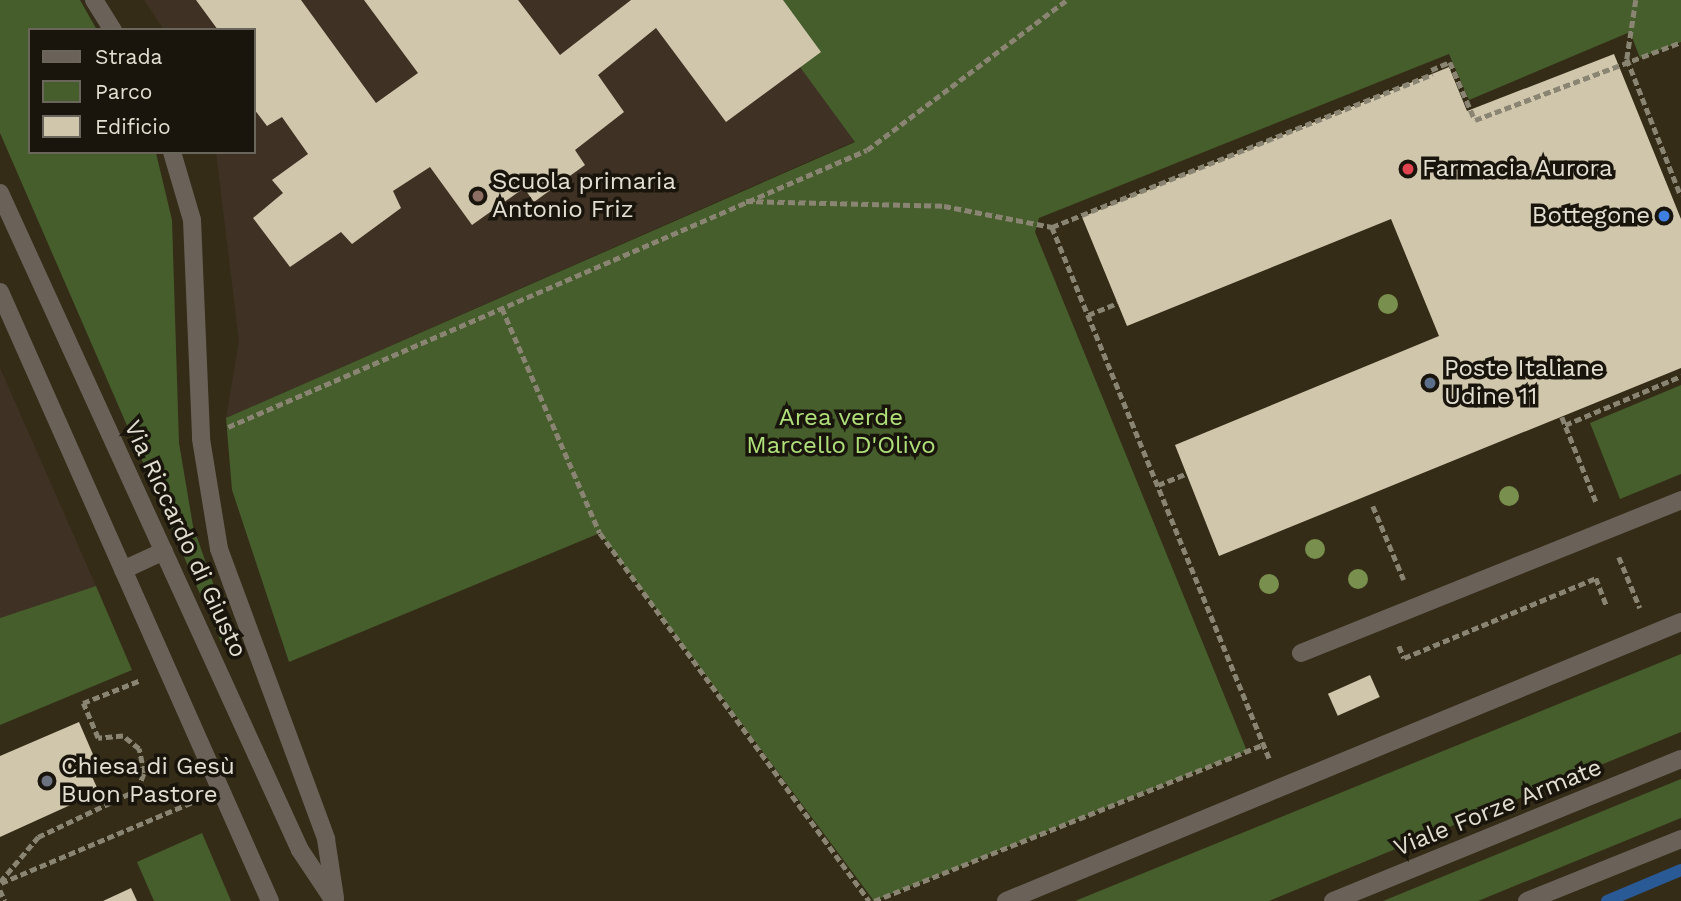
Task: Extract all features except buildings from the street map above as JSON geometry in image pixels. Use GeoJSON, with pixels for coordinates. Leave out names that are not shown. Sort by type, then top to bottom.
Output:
{"type":"FeatureCollection","features":[{"type":"Feature","properties":{"kind":"street"},"geometry":{"type":"LineString","coordinates":[[94,0],[112,28]]}},
{"type":"Feature","properties":{"kind":"street","name":"Via Riccardo di Giusto"},"geometry":{"type":"LineString","coordinates":[[173,154],[192,220],[201,439],[219,549],[326,839],[335,901]]}},
{"type":"Feature","properties":{"kind":"street","name":"Via Riccardo di Giusto"},"geometry":{"type":"LineString","coordinates":[[0,193],[300,850],[335,901]]}},
{"type":"Feature","properties":{"kind":"street"},"geometry":{"type":"LineString","coordinates":[[0,292],[270,901]]}},
{"type":"Feature","properties":{"kind":"street"},"geometry":{"type":"LineString","coordinates":[[1301,653],[1681,500]]}},
{"type":"Feature","properties":{"kind":"street"},"geometry":{"type":"LineString","coordinates":[[123,570],[164,551]]}},
{"type":"Feature","properties":{"kind":"street"},"geometry":{"type":"LineString","coordinates":[[1006,901],[1681,622]]}},
{"type":"Feature","properties":{"kind":"street","name":"Viale Forze Armate"},"geometry":{"type":"LineString","coordinates":[[1333,901],[1681,760]]}},
{"type":"Feature","properties":{"kind":"street"},"geometry":{"type":"LineString","coordinates":[[1527,901],[1681,839]]}},
{"type":"Feature","properties":{"kind":"path"},"geometry":{"type":"LineString","coordinates":[[218,432],[867,149],[1067,0]]}},
{"type":"Feature","properties":{"kind":"path"},"geometry":{"type":"LineString","coordinates":[[1636,0],[1627,59],[1681,196]]}},
{"type":"Feature","properties":{"kind":"path"},"geometry":{"type":"LineString","coordinates":[[746,201],[944,206],[1052,227],[1450,62],[1475,120],[1627,59],[1681,42]]}},
{"type":"Feature","properties":{"kind":"path"},"geometry":{"type":"LineString","coordinates":[[502,308],[600,533],[871,901],[1264,744],[1052,227]]}},
{"type":"Feature","properties":{"kind":"path"},"geometry":{"type":"LineString","coordinates":[[1088,315],[1118,303]]}},
{"type":"Feature","properties":{"kind":"path"},"geometry":{"type":"LineString","coordinates":[[1565,425],[1681,376]]}},
{"type":"Feature","properties":{"kind":"path"},"geometry":{"type":"LineString","coordinates":[[1562,416],[1568,432]]}},
{"type":"Feature","properties":{"kind":"path"},"geometry":{"type":"LineString","coordinates":[[1158,485],[1187,473]]}},
{"type":"Feature","properties":{"kind":"path"},"geometry":{"type":"LineString","coordinates":[[1373,506],[1409,590]]}},
{"type":"Feature","properties":{"kind":"path"},"geometry":{"type":"LineString","coordinates":[[1395,636],[1404,657],[1596,578],[1607,607]]}},
{"type":"Feature","properties":{"kind":"path"},"geometry":{"type":"LineString","coordinates":[[1630,585],[1635,596]]}},
{"type":"Feature","properties":{"kind":"path"},"geometry":{"type":"LineString","coordinates":[[0,883],[38,837],[136,790],[144,773],[139,749],[123,736],[98,738],[83,703],[141,679]]}},
{"type":"Feature","properties":{"kind":"path"},"geometry":{"type":"LineString","coordinates":[[0,883],[194,802]]}},
{"type":"Feature","properties":{"kind":"path"},"geometry":{"type":"LineString","coordinates":[[0,890],[5,901]]}},
{"type":"Feature","properties":{"kind":"shaded area","name":"Scuola primaria Antonio Friz"},"geometry":{"type":"Polygon","coordinates":[[[144,0],[783,0],[821,52],[801,67],[855,141],[226,418],[239,341],[216,154],[256,154],[256,28],[163,28],[144,0]]]}},
{"type":"Feature","properties":{"kind":"shaded area"},"geometry":{"type":"Polygon","coordinates":[[[0,368],[96,586],[0,618],[0,368]]]}},
{"type":"Feature","properties":{"kind":"green space"},"geometry":{"type":"Polygon","coordinates":[[[0,0],[80,0],[96,28],[28,28],[28,154],[156,154],[172,220],[179,443],[193,526],[232,637],[221,642],[0,133],[0,0]]]}},
{"type":"Feature","properties":{"kind":"green space","name":"Area verde Marcello D'Olivo"},"geometry":{"type":"Polygon","coordinates":[[[783,0],[1681,0],[1681,42],[1640,58],[1630,32],[1469,100],[1449,54],[1039,218],[1035,232],[1247,751],[874,901],[600,533],[289,662],[232,490],[226,418],[855,142],[800,67],[783,0]]]}},
{"type":"Feature","properties":{"kind":"green space"},"geometry":{"type":"Polygon","coordinates":[[[1681,385],[1681,474],[1620,499],[1590,423],[1681,385]]]}},
{"type":"Feature","properties":{"kind":"green space"},"geometry":{"type":"Polygon","coordinates":[[[96,586],[132,670],[0,725],[0,618],[96,586]]]}},
{"type":"Feature","properties":{"kind":"green space"},"geometry":{"type":"Polygon","coordinates":[[[1681,654],[1681,732],[1269,901],[1075,901],[1681,654]]]}},
{"type":"Feature","properties":{"kind":"green space"},"geometry":{"type":"Polygon","coordinates":[[[1681,779],[1681,818],[1478,901],[1383,901],[1681,779]]]}},
{"type":"Feature","properties":{"kind":"green space"},"geometry":{"type":"Polygon","coordinates":[[[202,833],[231,901],[154,901],[137,862],[202,833]]]}},
{"type":"Feature","properties":{"kind":"waterway"},"geometry":{"type":"LineString","coordinates":[[1607,901],[1681,870]]}},
{"type":"Feature","properties":{"kind":"place","name":"Farmacia Aurora"},"geometry":{"type":"Point","coordinates":[1408,169]}},
{"type":"Feature","properties":{"kind":"place","name":"Scuola primaria Antonio Friz"},"geometry":{"type":"Point","coordinates":[478,196]}},
{"type":"Feature","properties":{"kind":"place","name":"Bottegone"},"geometry":{"type":"Point","coordinates":[1664,216]}},
{"type":"Feature","properties":{"kind":"place","name":"Poste Italiane Udine 11"},"geometry":{"type":"Point","coordinates":[1430,383]}},
{"type":"Feature","properties":{"kind":"place","name":"Chiesa di Gesù Buon Pastore"},"geometry":{"type":"Point","coordinates":[47,781]}}]}
